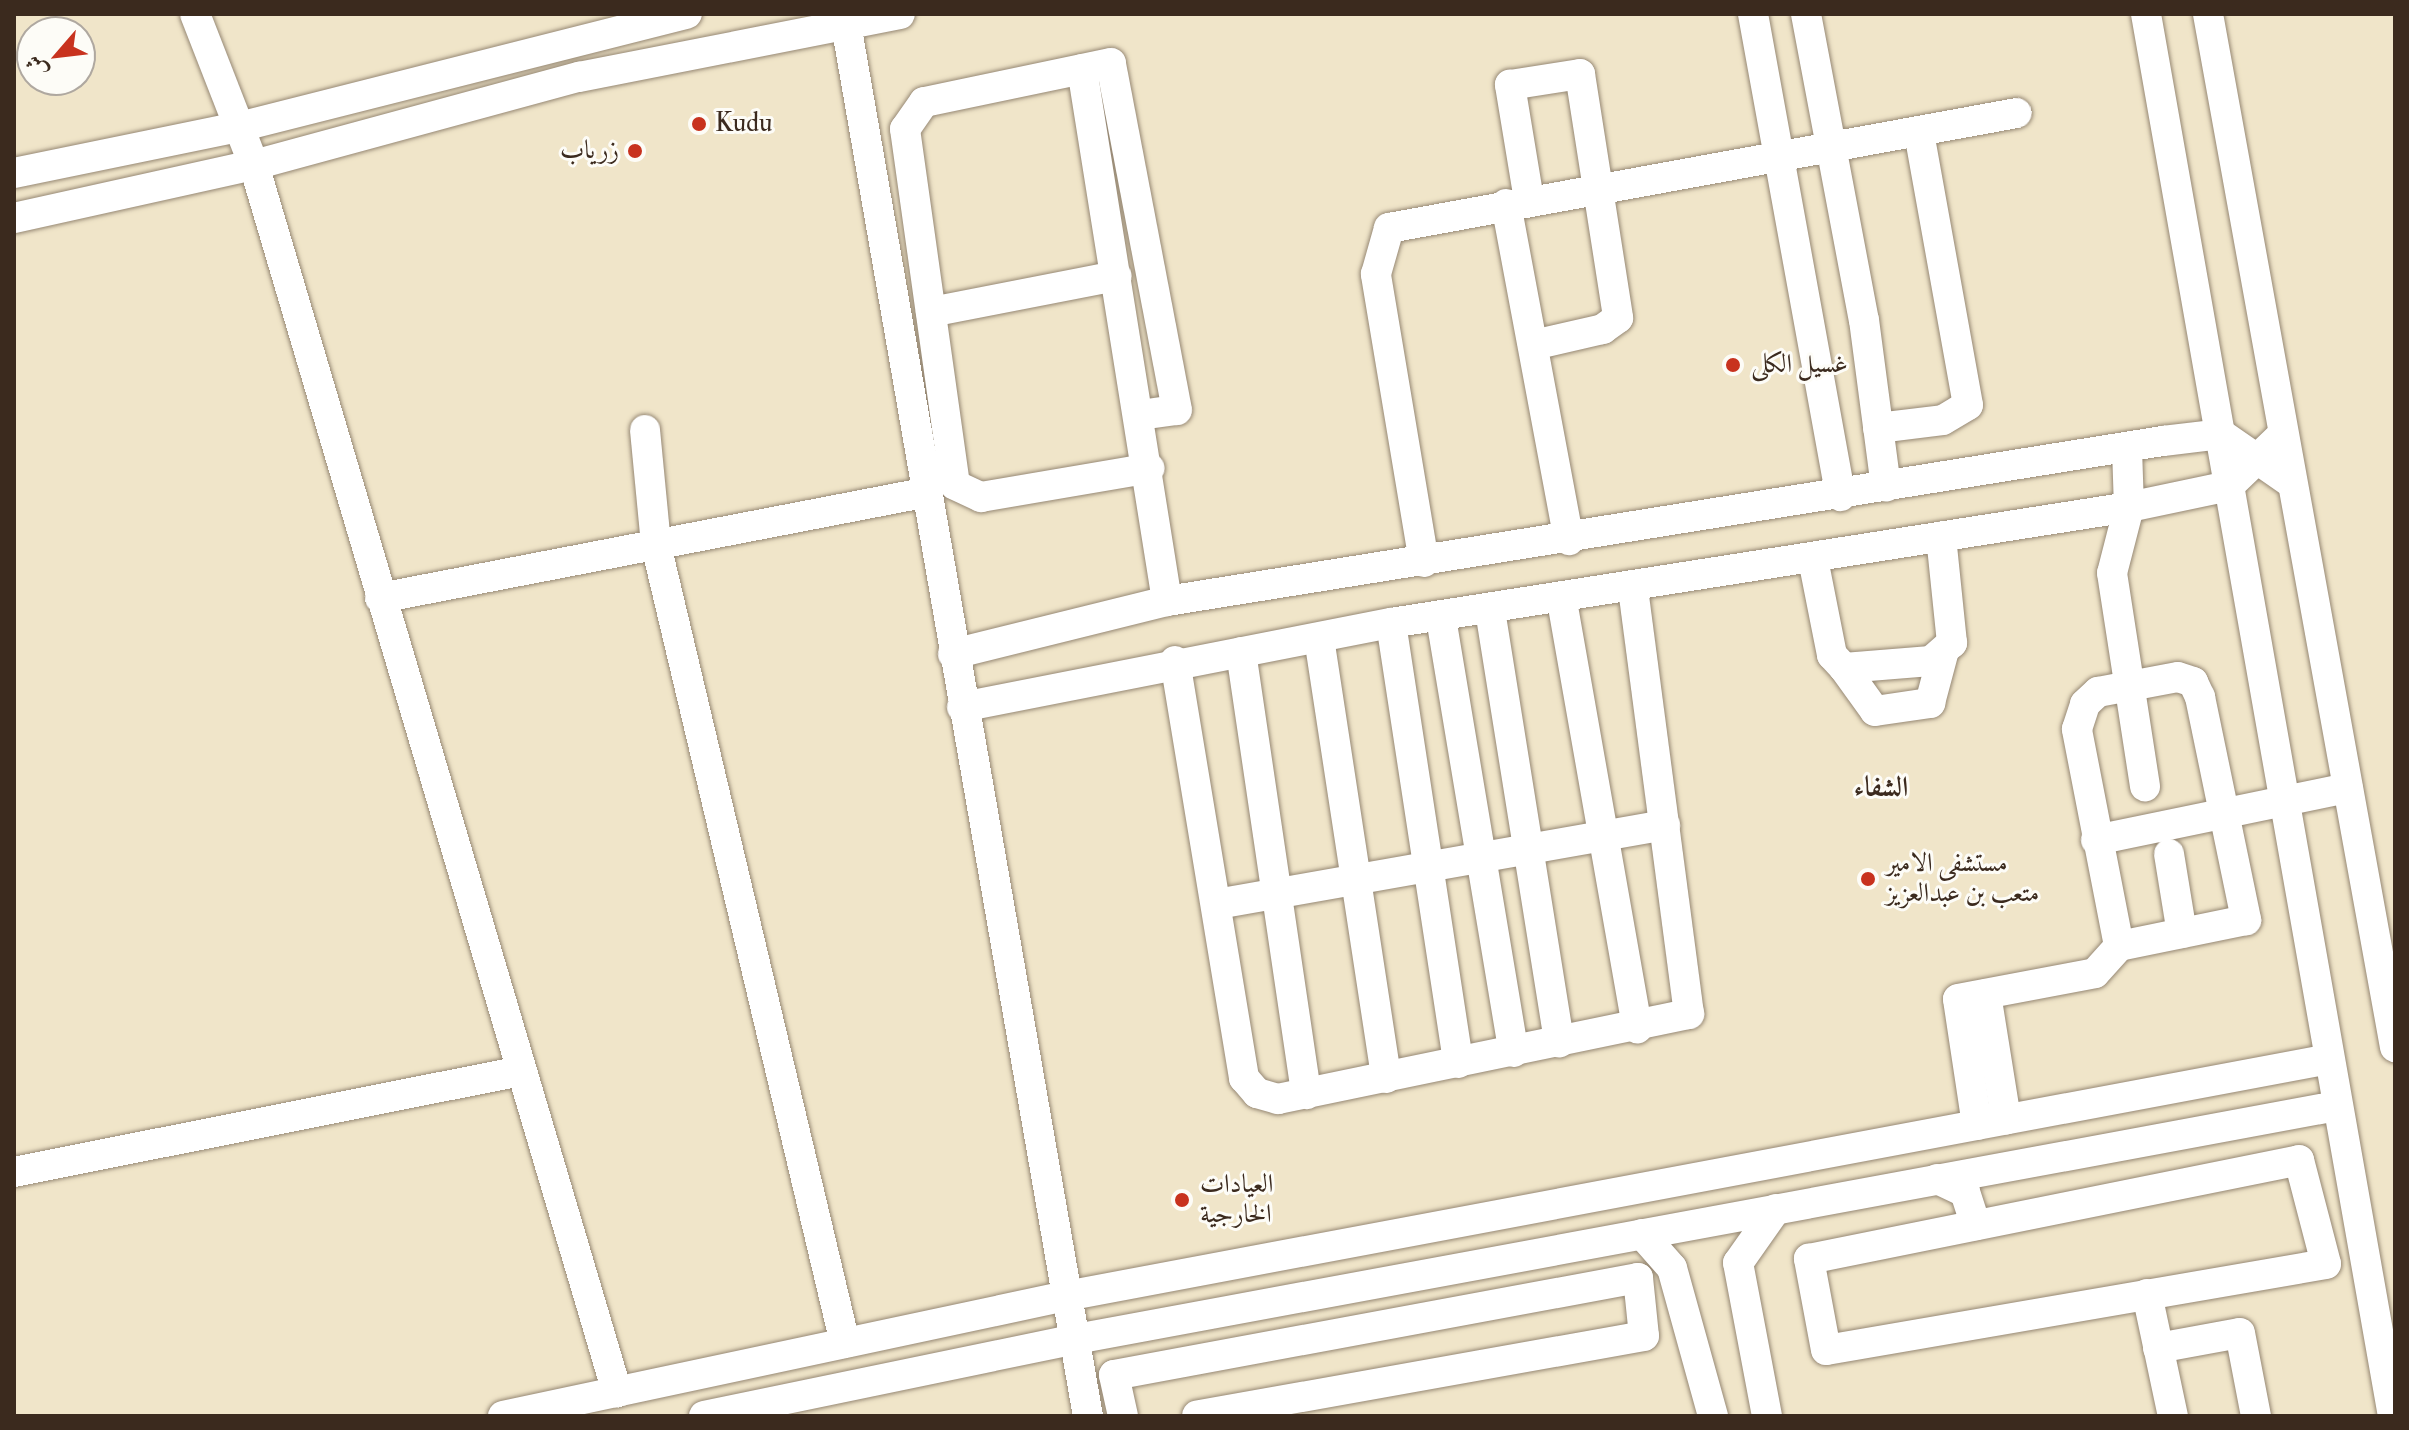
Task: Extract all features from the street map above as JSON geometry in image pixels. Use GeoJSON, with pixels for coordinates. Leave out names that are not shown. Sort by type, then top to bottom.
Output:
{"type":"FeatureCollection","features":[{"type":"Feature","properties":{"kind":"street"},"geometry":{"type":"LineString","coordinates":[[195,14],[254,165],[617,1392]]}},
{"type":"Feature","properties":{"kind":"street"},"geometry":{"type":"LineString","coordinates":[[14,173],[239,127],[687,14]]}},
{"type":"Feature","properties":{"kind":"street"},"geometry":{"type":"LineString","coordinates":[[14,218],[254,165],[579,77],[832,22],[900,14]]}},
{"type":"Feature","properties":{"kind":"street"},"geometry":{"type":"LineString","coordinates":[[1753,14],[1841,496]]}},
{"type":"Feature","properties":{"kind":"street"},"geometry":{"type":"LineString","coordinates":[[1806,14],[1832,148],[1886,487]]}},
{"type":"Feature","properties":{"kind":"street"},"geometry":{"type":"LineString","coordinates":[[2146,14],[2393,1416]]}},
{"type":"Feature","properties":{"kind":"street"},"geometry":{"type":"LineString","coordinates":[[2208,14],[2281,436],[2395,1047]]}},
{"type":"Feature","properties":{"kind":"street"},"geometry":{"type":"LineString","coordinates":[[832,22],[953,654],[1088,1416]]}},
{"type":"Feature","properties":{"kind":"street"},"geometry":{"type":"LineString","coordinates":[[1140,415],[1177,410],[1111,63],[924,102],[911,113],[905,129],[955,485],[963,493],[981,497],[1150,468]]}},
{"type":"Feature","properties":{"kind":"street"},"geometry":{"type":"LineString","coordinates":[[1082,69],[1150,468],[1167,601]]}},
{"type":"Feature","properties":{"kind":"street"},"geometry":{"type":"LineString","coordinates":[[1533,345],[1603,329],[1618,318],[1580,74],[1510,85],[1517,202],[1533,345],[1569,540]]}},
{"type":"Feature","properties":{"kind":"street"},"geometry":{"type":"LineString","coordinates":[[1424,562],[1376,274],[1380,241],[1389,228],[1410,221],[1780,158],[2017,113]]}},
{"type":"Feature","properties":{"kind":"street"},"geometry":{"type":"LineString","coordinates":[[1878,428],[1943,420],[1968,405],[1919,132]]}},
{"type":"Feature","properties":{"kind":"street"},"geometry":{"type":"LineString","coordinates":[[931,312],[1117,276]]}},
{"type":"Feature","properties":{"kind":"street"},"geometry":{"type":"LineString","coordinates":[[645,430],[656,545],[845,1343]]}},
{"type":"Feature","properties":{"kind":"street"},"geometry":{"type":"LineString","coordinates":[[953,654],[1167,601],[1569,540],[2221,434],[2290,482]]}},
{"type":"Feature","properties":{"kind":"street"},"geometry":{"type":"LineString","coordinates":[[962,707],[1019,692],[1175,661],[1241,652],[1391,623],[1562,601],[2129,507],[2229,486],[2264,461],[2281,436]]}},
{"type":"Feature","properties":{"kind":"street"},"geometry":{"type":"LineString","coordinates":[[2127,448],[2129,507],[2112,573],[2145,786]]}},
{"type":"Feature","properties":{"kind":"street"},"geometry":{"type":"LineString","coordinates":[[380,598],[923,493]]}},
{"type":"Feature","properties":{"kind":"street"},"geometry":{"type":"LineString","coordinates":[[1813,559],[1832,655],[1875,711],[1930,703],[1953,627],[1941,537]]}},
{"type":"Feature","properties":{"kind":"street"},"geometry":{"type":"LineString","coordinates":[[1175,661],[1244,1078],[1257,1093],[1278,1099],[1683,1019],[1691,1006],[1633,588]]}},
{"type":"Feature","properties":{"kind":"street"},"geometry":{"type":"LineString","coordinates":[[1562,601],[1637,1028]]}},
{"type":"Feature","properties":{"kind":"street"},"geometry":{"type":"LineString","coordinates":[[1490,610],[1559,1043]]}},
{"type":"Feature","properties":{"kind":"street"},"geometry":{"type":"LineString","coordinates":[[1441,618],[1514,1052]]}},
{"type":"Feature","properties":{"kind":"street"},"geometry":{"type":"LineString","coordinates":[[1391,623],[1458,1063]]}},
{"type":"Feature","properties":{"kind":"street"},"geometry":{"type":"LineString","coordinates":[[1319,638],[1386,1078]]}},
{"type":"Feature","properties":{"kind":"street"},"geometry":{"type":"LineString","coordinates":[[1241,652],[1306,1094]]}},
{"type":"Feature","properties":{"kind":"street"},"geometry":{"type":"LineString","coordinates":[[1844,668],[1943,654]]}},
{"type":"Feature","properties":{"kind":"street"},"geometry":{"type":"LineString","coordinates":[[2000,1168],[1991,1122],[1986,994],[2095,973],[2119,946],[2246,920],[2193,682],[2178,677],[2098,692],[2085,704],[2077,729],[2096,840],[2119,946]]}},
{"type":"Feature","properties":{"kind":"street"},"geometry":{"type":"LineString","coordinates":[[2096,840],[2283,796],[2348,788]]}},
{"type":"Feature","properties":{"kind":"street"},"geometry":{"type":"LineString","coordinates":[[1217,904],[1665,825]]}},
{"type":"Feature","properties":{"kind":"street"},"geometry":{"type":"LineString","coordinates":[[2169,854],[2182,933]]}},
{"type":"Feature","properties":{"kind":"street"},"geometry":{"type":"LineString","coordinates":[[503,1416],[1066,1296],[2329,1059]]}},
{"type":"Feature","properties":{"kind":"street"},"geometry":{"type":"LineString","coordinates":[[14,1172],[521,1071]]}},
{"type":"Feature","properties":{"kind":"street"},"geometry":{"type":"LineString","coordinates":[[704,1416],[1076,1339],[1592,1247],[1642,1234],[2337,1106]]}},
{"type":"Feature","properties":{"kind":"street"},"geometry":{"type":"LineString","coordinates":[[2299,1160],[2326,1264],[2147,1294],[1826,1350],[1809,1259],[2299,1160]]}},
{"type":"Feature","properties":{"kind":"street"},"geometry":{"type":"LineString","coordinates":[[1937,1179],[1965,1192],[1976,1225]]}},
{"type":"Feature","properties":{"kind":"street"},"geometry":{"type":"LineString","coordinates":[[1767,1416],[1738,1263],[1776,1209]]}},
{"type":"Feature","properties":{"kind":"street"},"geometry":{"type":"LineString","coordinates":[[1642,1234],[1672,1268],[1713,1416]]}},
{"type":"Feature","properties":{"kind":"street"},"geometry":{"type":"LineString","coordinates":[[1572,1289],[1592,1247]]}},
{"type":"Feature","properties":{"kind":"street"},"geometry":{"type":"LineString","coordinates":[[1123,1416],[1114,1375],[1638,1278],[1644,1336],[1197,1416]]}},
{"type":"Feature","properties":{"kind":"street"},"geometry":{"type":"LineString","coordinates":[[2147,1294],[2173,1416]]}},
{"type":"Feature","properties":{"kind":"street"},"geometry":{"type":"LineString","coordinates":[[1158,1324],[1191,1360]]}},
{"type":"Feature","properties":{"kind":"street"},"geometry":{"type":"LineString","coordinates":[[2158,1348],[2240,1333],[2256,1416]]}},
{"type":"Feature","properties":{"kind":"place","name":"Kudu"},"geometry":{"type":"Point","coordinates":[699,124]}},
{"type":"Feature","properties":{"kind":"place","name":"زرياب"},"geometry":{"type":"Point","coordinates":[635,151]}},
{"type":"Feature","properties":{"kind":"place","name":"غسيل الكلى"},"geometry":{"type":"Point","coordinates":[1733,365]}},
{"type":"Feature","properties":{"kind":"place","name":"مستشفى الامير متعب بن عبدالعزيز"},"geometry":{"type":"Point","coordinates":[1868,879]}},
{"type":"Feature","properties":{"kind":"place","name":"العيادات الخارجية"},"geometry":{"type":"Point","coordinates":[1182,1200]}},
{"type":"Feature","properties":{"kind":"district","name":"الشفاء"},"geometry":{"type":"Point","coordinates":[1881,788]}}]}
